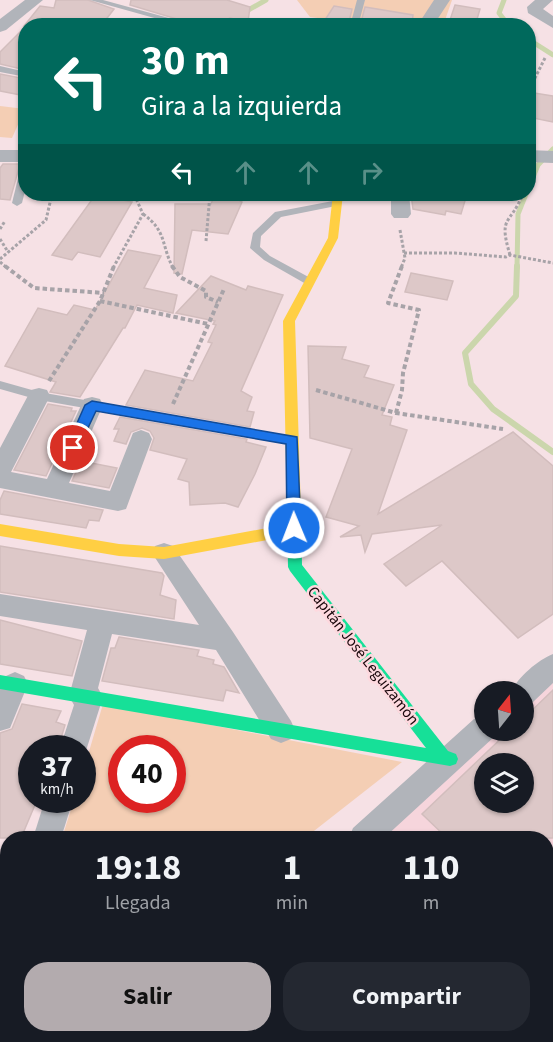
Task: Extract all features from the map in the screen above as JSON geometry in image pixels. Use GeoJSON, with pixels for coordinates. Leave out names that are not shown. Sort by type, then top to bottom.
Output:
{"type":"FeatureCollection","features":[{"type":"Feature","properties":{"kind":"street"},"geometry":{"type":"LineString","coordinates":[[0,27],[35,0]]}},
{"type":"Feature","properties":{"kind":"street"},"geometry":{"type":"LineString","coordinates":[[430,18],[442,0]]}},
{"type":"Feature","properties":{"kind":"street"},"geometry":{"type":"LineString","coordinates":[[546,0],[535,7],[536,13],[553,23]]}},
{"type":"Feature","properties":{"kind":"street"},"geometry":{"type":"LineString","coordinates":[[0,156],[18,156]]}},
{"type":"Feature","properties":{"kind":"street","name":"Capitán José Leguizamón"},"geometry":{"type":"LineString","coordinates":[[338,201],[333,238],[289,321],[295,567],[447,759]]}},
{"type":"Feature","properties":{"kind":"street"},"geometry":{"type":"LineString","coordinates":[[400,201],[401,214]]}},
{"type":"Feature","properties":{"kind":"street"},"geometry":{"type":"LineString","coordinates":[[0,470],[39,396]]}},
{"type":"Feature","properties":{"kind":"street"},"geometry":{"type":"LineString","coordinates":[[54,490],[92,405]]}},
{"type":"Feature","properties":{"kind":"street"},"geometry":{"type":"LineString","coordinates":[[0,479],[118,502],[141,439]]}},
{"type":"Feature","properties":{"kind":"street"},"geometry":{"type":"LineString","coordinates":[[0,530],[118,550],[164,553],[294,528]]}},
{"type":"Feature","properties":{"kind":"street"},"geometry":{"type":"LineString","coordinates":[[164,553],[224,640],[281,730]]}},
{"type":"Feature","properties":{"kind":"street"},"geometry":{"type":"LineString","coordinates":[[0,605],[224,640]]}},
{"type":"Feature","properties":{"kind":"street"},"geometry":{"type":"LineString","coordinates":[[78,735],[102,621]]}},
{"type":"Feature","properties":{"kind":"street"},"geometry":{"type":"LineString","coordinates":[[534,684],[553,666]]}},
{"type":"Feature","properties":{"kind":"street"},"geometry":{"type":"LineString","coordinates":[[0,719],[8,683],[447,759]]}},
{"type":"Feature","properties":{"kind":"street"},"geometry":{"type":"LineString","coordinates":[[370,831],[474,736]]}},
{"type":"Feature","properties":{"kind":"street"},"geometry":{"type":"LineString","coordinates":[[48,831],[55,813]]}},
{"type":"Feature","properties":{"kind":"lane"},"geometry":{"type":"LineString","coordinates":[[94,0],[163,18]]}},
{"type":"Feature","properties":{"kind":"lane"},"geometry":{"type":"LineString","coordinates":[[356,18],[361,0]]}},
{"type":"Feature","properties":{"kind":"lane"},"geometry":{"type":"LineString","coordinates":[[0,69],[18,73]]}},
{"type":"Feature","properties":{"kind":"lane"},"geometry":{"type":"LineString","coordinates":[[17,202],[18,198]]}},
{"type":"Feature","properties":{"kind":"lane"},"geometry":{"type":"LineString","coordinates":[[310,282],[267,258],[255,248],[256,235],[278,214],[327,201]]}},
{"type":"Feature","properties":{"kind":"lane"},"geometry":{"type":"LineString","coordinates":[[0,385],[39,396],[292,440]]}},
{"type":"Feature","properties":{"kind":"path"},"geometry":{"type":"LineString","coordinates":[[536,75],[544,58]]}},
{"type":"Feature","properties":{"kind":"path"},"geometry":{"type":"LineString","coordinates":[[50,201],[46,220],[0,260],[34,288],[104,293]]}},
{"type":"Feature","properties":{"kind":"path"},"geometry":{"type":"LineString","coordinates":[[137,201],[143,214],[162,230],[165,236],[166,252],[175,272],[206,291],[206,297],[210,300],[218,302]]}},
{"type":"Feature","properties":{"kind":"path"},"geometry":{"type":"LineString","coordinates":[[206,241],[209,201]]}},
{"type":"Feature","properties":{"kind":"path"},"geometry":{"type":"LineString","coordinates":[[511,256],[503,235],[503,223],[518,201]]}},
{"type":"Feature","properties":{"kind":"path"},"geometry":{"type":"LineString","coordinates":[[39,396],[100,302],[112,269],[143,214]]}},
{"type":"Feature","properties":{"kind":"path"},"geometry":{"type":"LineString","coordinates":[[396,413],[402,390],[403,373],[420,310],[388,303],[403,264],[401,214]]}},
{"type":"Feature","properties":{"kind":"path"},"geometry":{"type":"LineString","coordinates":[[0,229],[5,221]]}},
{"type":"Feature","properties":{"kind":"path"},"geometry":{"type":"LineString","coordinates":[[0,239],[8,252]]}},
{"type":"Feature","properties":{"kind":"path"},"geometry":{"type":"LineString","coordinates":[[404,253],[511,256],[553,263]]}},
{"type":"Feature","properties":{"kind":"path"},"geometry":{"type":"LineString","coordinates":[[167,419],[224,289]]}},
{"type":"Feature","properties":{"kind":"path"},"geometry":{"type":"LineString","coordinates":[[100,302],[208,324]]}},
{"type":"Feature","properties":{"kind":"path"},"geometry":{"type":"LineString","coordinates":[[291,383],[396,413],[503,429]]}},
{"type":"Feature","properties":{"kind":"shaded area"},"geometry":{"type":"Polygon","coordinates":[[[297,0],[452,0],[446,18],[310,17],[297,0]]]}},
{"type":"Feature","properties":{"kind":"shaded area"},"geometry":{"type":"Polygon","coordinates":[[[0,106],[18,108],[18,125],[12,138],[0,137],[0,106]]]}},
{"type":"Feature","properties":{"kind":"shaded area"},"geometry":{"type":"Polygon","coordinates":[[[553,673],[553,831],[378,831],[478,741],[534,741],[534,691],[553,673]]]}},
{"type":"Feature","properties":{"kind":"shaded area"},"geometry":{"type":"Polygon","coordinates":[[[103,704],[402,762],[314,831],[64,831],[70,813],[96,813],[96,735],[94,735],[103,704]]]}},
{"type":"Feature","properties":{"kind":"building"},"geometry":{"type":"Polygon","coordinates":[[[56,0],[88,0],[114,9],[107,18],[30,18],[40,6],[54,8],[56,0]]]}},
{"type":"Feature","properties":{"kind":"building"},"geometry":{"type":"Polygon","coordinates":[[[131,0],[227,0],[250,7],[249,18],[173,18],[130,5],[131,0]]]}},
{"type":"Feature","properties":{"kind":"building"},"geometry":{"type":"Polygon","coordinates":[[[455,5],[480,9],[477,18],[451,18],[455,5]]]}},
{"type":"Feature","properties":{"kind":"building"},"geometry":{"type":"Polygon","coordinates":[[[334,6],[352,9],[350,18],[326,18],[334,6]]]}},
{"type":"Feature","properties":{"kind":"building"},"geometry":{"type":"Polygon","coordinates":[[[365,7],[413,15],[413,18],[362,18],[365,7]]]}},
{"type":"Feature","properties":{"kind":"building"},"geometry":{"type":"Polygon","coordinates":[[[18,34],[18,68],[0,64],[0,52],[18,34]]]}},
{"type":"Feature","properties":{"kind":"building"},"geometry":{"type":"Polygon","coordinates":[[[0,74],[18,77],[18,94],[0,91],[0,74]]]}},
{"type":"Feature","properties":{"kind":"building"},"geometry":{"type":"Polygon","coordinates":[[[536,93],[553,96],[553,122],[536,119],[536,93]]]}},
{"type":"Feature","properties":{"kind":"building"},"geometry":{"type":"Polygon","coordinates":[[[3,164],[18,164],[10,200],[0,199],[0,168],[3,164]]]}},
{"type":"Feature","properties":{"kind":"building"},"geometry":{"type":"Polygon","coordinates":[[[91,201],[132,202],[100,257],[78,252],[72,260],[52,255],[91,201]]]}},
{"type":"Feature","properties":{"kind":"building"},"geometry":{"type":"Polygon","coordinates":[[[212,201],[242,202],[228,234],[192,230],[182,274],[174,273],[175,204],[211,204],[212,201]]]}},
{"type":"Feature","properties":{"kind":"building"},"geometry":{"type":"Polygon","coordinates":[[[412,201],[465,201],[461,214],[446,211],[445,215],[413,209],[412,201]]]}},
{"type":"Feature","properties":{"kind":"building"},"geometry":{"type":"Polygon","coordinates":[[[128,250],[161,256],[144,288],[177,295],[173,313],[137,305],[125,328],[80,397],[50,392],[56,382],[5,366],[38,308],[67,315],[74,305],[95,310],[128,250]]]}},
{"type":"Feature","properties":{"kind":"building"},"geometry":{"type":"Polygon","coordinates":[[[411,273],[453,281],[447,300],[405,292],[411,273]]]}},
{"type":"Feature","properties":{"kind":"building"},"geometry":{"type":"Polygon","coordinates":[[[211,276],[246,290],[248,286],[283,295],[241,391],[252,397],[247,411],[254,412],[250,427],[126,405],[145,370],[193,381],[212,343],[208,342],[216,325],[213,324],[215,321],[176,313],[211,276]]]}},
{"type":"Feature","properties":{"kind":"building"},"geometry":{"type":"Polygon","coordinates":[[[308,346],[346,347],[342,359],[369,366],[364,377],[394,385],[382,415],[392,417],[390,425],[407,430],[378,514],[513,432],[553,466],[553,614],[518,638],[442,561],[406,586],[384,564],[442,525],[372,534],[365,552],[361,535],[340,537],[359,526],[326,517],[352,449],[310,438],[308,346]]]}},
{"type":"Feature","properties":{"kind":"building"},"geometry":{"type":"Polygon","coordinates":[[[48,404],[72,408],[71,411],[76,411],[46,476],[14,470],[48,404]]]}},
{"type":"Feature","properties":{"kind":"building"},"geometry":{"type":"Polygon","coordinates":[[[120,417],[247,439],[246,442],[266,447],[238,507],[225,503],[190,505],[189,482],[178,479],[187,459],[150,450],[154,438],[150,431],[142,428],[131,432],[126,444],[114,441],[119,429],[114,429],[120,417]]]}},
{"type":"Feature","properties":{"kind":"building"},"geometry":{"type":"Polygon","coordinates":[[[81,461],[117,468],[109,488],[72,481],[81,461]]]}},
{"type":"Feature","properties":{"kind":"building"},"geometry":{"type":"Polygon","coordinates":[[[4,491],[103,510],[99,521],[89,520],[86,528],[0,514],[0,500],[4,491]]]}},
{"type":"Feature","properties":{"kind":"building"},"geometry":{"type":"Polygon","coordinates":[[[0,546],[162,573],[164,576],[160,595],[176,600],[174,619],[0,592],[0,546]]]}},
{"type":"Feature","properties":{"kind":"building"},"geometry":{"type":"Polygon","coordinates":[[[0,620],[82,641],[72,676],[0,664],[0,620]]]}},
{"type":"Feature","properties":{"kind":"building"},"geometry":{"type":"Polygon","coordinates":[[[119,637],[199,650],[197,656],[214,660],[213,664],[224,667],[239,693],[226,690],[223,701],[102,681],[111,648],[115,648],[119,637]]]}},
{"type":"Feature","properties":{"kind":"building"},"geometry":{"type":"Polygon","coordinates":[[[553,690],[553,831],[440,831],[422,814],[474,764],[474,813],[534,813],[534,753],[486,753],[498,741],[534,741],[534,708],[553,690]]]}},
{"type":"Feature","properties":{"kind":"building"},"geometry":{"type":"Polygon","coordinates":[[[22,704],[61,711],[56,722],[65,725],[62,735],[18,735],[18,813],[32,813],[24,831],[0,831],[0,733],[12,729],[22,704]]]}},
{"type":"Feature","properties":{"kind":"waterway"},"geometry":{"type":"LineString","coordinates":[[243,13],[266,0]]}},
{"type":"Feature","properties":{"kind":"waterway"},"geometry":{"type":"LineString","coordinates":[[503,18],[499,13],[504,0]]}},
{"type":"Feature","properties":{"kind":"waterway"},"geometry":{"type":"LineString","coordinates":[[536,44],[553,55]]}},
{"type":"Feature","properties":{"kind":"waterway"},"geometry":{"type":"LineString","coordinates":[[536,170],[553,149]]}},
{"type":"Feature","properties":{"kind":"waterway"},"geometry":{"type":"LineString","coordinates":[[517,268],[518,214],[523,201]]}},
{"type":"Feature","properties":{"kind":"waterway"},"geometry":{"type":"LineString","coordinates":[[517,266],[516,296],[465,353],[471,384],[493,409],[553,452]]}},
{"type":"Feature","properties":{"kind":"traffic: fast"},"geometry":{"type":"LineString","coordinates":[[294,513],[295,567],[444,758],[450,759]]}},
{"type":"Feature","properties":{"kind":"traffic: fast"},"geometry":{"type":"LineString","coordinates":[[0,682],[444,758]]}},
{"type":"Feature","properties":{"kind":"traffic: slow"},"geometry":{"type":"LineString","coordinates":[[294,513],[289,321],[333,238],[337,201]]}},
{"type":"Feature","properties":{"kind":"traffic: slow"},"geometry":{"type":"LineString","coordinates":[[0,530],[119,550],[164,553],[294,529]]}},
{"type":"Feature","properties":{"kind":"route"},"geometry":{"type":"LineString","coordinates":[[73,448],[92,405],[292,440],[294,528]]}}]}
